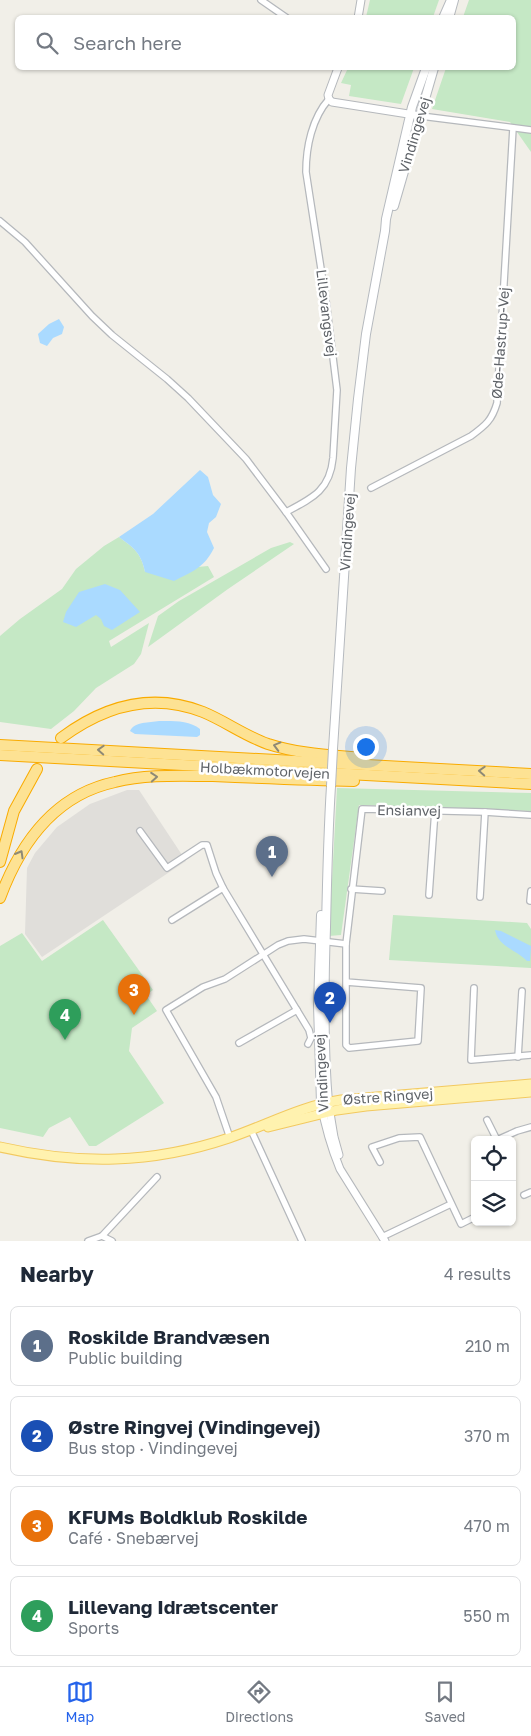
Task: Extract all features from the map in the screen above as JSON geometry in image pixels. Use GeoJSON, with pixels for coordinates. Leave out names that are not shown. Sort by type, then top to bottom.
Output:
{"type":"FeatureCollection","features":[{"type":"Feature","properties":{"kind":"highway"},"geometry":{"type":"LineString","coordinates":[[61,738],[94,716],[117,708],[139,703],[163,703],[204,712],[266,743],[292,750],[383,760],[432,768]]}},
{"type":"Feature","properties":{"kind":"highway","name":"Holbækmotorvejen"},"geometry":{"type":"LineString","coordinates":[[0,745],[531,774]]}},
{"type":"Feature","properties":{"kind":"highway","name":"Holbækmotorvejen"},"geometry":{"type":"LineString","coordinates":[[0,755],[531,784]]}},
{"type":"Feature","properties":{"kind":"highway"},"geometry":{"type":"LineString","coordinates":[[0,862],[14,811],[37,769]]}},
{"type":"Feature","properties":{"kind":"highway"},"geometry":{"type":"LineString","coordinates":[[0,898],[25,844],[39,828],[56,811],[73,800],[94,788],[114,782],[174,775],[418,783],[464,781]]}},
{"type":"Feature","properties":{"kind":"main road"},"geometry":{"type":"LineString","coordinates":[[445,15],[452,0]]}},
{"type":"Feature","properties":{"kind":"main road"},"geometry":{"type":"LineString","coordinates":[[450,15],[452,0]]}},
{"type":"Feature","properties":{"kind":"main road","name":"Vindingevej"},"geometry":{"type":"LineString","coordinates":[[325,1108],[322,940],[325,850],[328,836],[351,468],[366,334],[386,219],[411,114],[425,70]]}},
{"type":"Feature","properties":{"kind":"main road","name":"Vindingevej"},"geometry":{"type":"LineString","coordinates":[[385,231],[390,220],[433,70]]}},
{"type":"Feature","properties":{"kind":"main road","name":"Østre Ringvej"},"geometry":{"type":"LineString","coordinates":[[0,1147],[71,1159],[121,1160],[167,1154],[209,1145],[283,1116],[370,1098],[531,1084]]}},
{"type":"Feature","properties":{"kind":"main road","name":"Østre Ringvej"},"geometry":{"type":"LineString","coordinates":[[251,1130],[325,1108],[531,1092]]}},
{"type":"Feature","properties":{"kind":"street"},"geometry":{"type":"LineString","coordinates":[[261,0],[283,15]]}},
{"type":"Feature","properties":{"kind":"street"},"geometry":{"type":"LineString","coordinates":[[358,15],[361,0]]}},
{"type":"Feature","properties":{"kind":"street"},"geometry":{"type":"LineString","coordinates":[[337,70],[329,90],[329,99],[337,104],[531,130]]}},
{"type":"Feature","properties":{"kind":"street","name":"Lillevangsvej"},"geometry":{"type":"LineString","coordinates":[[286,512],[308,500],[323,487],[329,478],[333,458],[337,390],[326,301],[306,172],[306,154],[311,133],[321,108],[329,99]]}},
{"type":"Feature","properties":{"kind":"street","name":"Øde-Hastrup-Vej"},"geometry":{"type":"LineString","coordinates":[[371,488],[472,436],[485,426],[494,415],[497,402],[513,128]]}},
{"type":"Feature","properties":{"kind":"street"},"geometry":{"type":"LineString","coordinates":[[0,221],[25,242],[92,316],[188,398],[246,459],[326,569]]}},
{"type":"Feature","properties":{"kind":"street","name":"Ensianvej"},"geometry":{"type":"LineString","coordinates":[[346,982],[419,986],[421,988],[418,1041],[349,1048],[346,1045],[346,982],[346,944],[351,889],[362,809],[435,810],[531,815]]}},
{"type":"Feature","properties":{"kind":"street"},"geometry":{"type":"LineString","coordinates":[[429,895],[435,810]]}},
{"type":"Feature","properties":{"kind":"street"},"geometry":{"type":"LineString","coordinates":[[480,897],[485,812]]}},
{"type":"Feature","properties":{"kind":"street"},"geometry":{"type":"LineString","coordinates":[[140,831],[167,868],[205,844],[223,888],[309,1030],[311,1038],[308,1044]]}},
{"type":"Feature","properties":{"kind":"street"},"geometry":{"type":"LineString","coordinates":[[172,920],[223,888]]}},
{"type":"Feature","properties":{"kind":"street"},"geometry":{"type":"LineString","coordinates":[[351,889],[382,892]]}},
{"type":"Feature","properties":{"kind":"street"},"geometry":{"type":"LineString","coordinates":[[530,901],[531,891]]}},
{"type":"Feature","properties":{"kind":"street"},"geometry":{"type":"LineString","coordinates":[[230,1138],[215,1095],[166,1010],[203,987],[225,979],[288,941],[304,939],[346,944]]}},
{"type":"Feature","properties":{"kind":"street"},"geometry":{"type":"LineString","coordinates":[[474,988],[471,1060],[531,1056]]}},
{"type":"Feature","properties":{"kind":"street"},"geometry":{"type":"LineString","coordinates":[[518,1057],[522,991]]}},
{"type":"Feature","properties":{"kind":"street"},"geometry":{"type":"LineString","coordinates":[[239,1044],[297,1010]]}},
{"type":"Feature","properties":{"kind":"street","name":"Vindingevej"},"geometry":{"type":"LineString","coordinates":[[325,1108],[337,1150],[350,1183],[383,1239]]}},
{"type":"Feature","properties":{"kind":"street"},"geometry":{"type":"LineString","coordinates":[[488,1120],[495,1136]]}},
{"type":"Feature","properties":{"kind":"street"},"geometry":{"type":"LineString","coordinates":[[506,1136],[531,1127]]}},
{"type":"Feature","properties":{"kind":"street"},"geometry":{"type":"LineString","coordinates":[[251,1130],[302,1241]]}},
{"type":"Feature","properties":{"kind":"street"},"geometry":{"type":"LineString","coordinates":[[380,1162],[372,1147],[399,1138],[420,1137],[461,1224],[471,1219]]}},
{"type":"Feature","properties":{"kind":"street"},"geometry":{"type":"LineString","coordinates":[[88,1241],[102,1236],[157,1178]]}},
{"type":"Feature","properties":{"kind":"street"},"geometry":{"type":"LineString","coordinates":[[524,1195],[531,1192]]}},
{"type":"Feature","properties":{"kind":"street"},"geometry":{"type":"LineString","coordinates":[[383,1239],[452,1204]]}},
{"type":"Feature","properties":{"kind":"street"},"geometry":{"type":"LineString","coordinates":[[102,1236],[112,1241]]}},
{"type":"Feature","properties":{"kind":"shaded area"},"geometry":{"type":"Polygon","coordinates":[[[127,790],[139,790],[186,861],[42,957],[25,934],[27,868],[35,853],[57,827],[90,804],[127,790]]]}},
{"type":"Feature","properties":{"kind":"green space"},"geometry":{"type":"Polygon","coordinates":[[[370,0],[439,0],[434,15],[366,15],[370,0]]]}},
{"type":"Feature","properties":{"kind":"green space"},"geometry":{"type":"Polygon","coordinates":[[[469,0],[531,0],[531,152],[510,122],[432,109],[445,70],[516,70],[516,15],[464,15],[469,0]]]}},
{"type":"Feature","properties":{"kind":"green space"},"geometry":{"type":"Polygon","coordinates":[[[347,70],[413,70],[401,104],[349,96],[351,85],[341,83],[347,70]]]}},
{"type":"Feature","properties":{"kind":"green space"},"geometry":{"type":"Polygon","coordinates":[[[119,537],[142,560],[145,572],[208,566],[214,577],[109,641],[111,647],[149,623],[141,654],[134,664],[96,688],[74,711],[51,729],[0,722],[0,636],[62,589],[76,569],[104,546],[119,537]]]}},
{"type":"Feature","properties":{"kind":"green space"},"geometry":{"type":"Polygon","coordinates":[[[290,542],[294,544],[148,647],[158,616],[179,601],[271,548],[290,542]]]}},
{"type":"Feature","properties":{"kind":"green space"},"geometry":{"type":"Polygon","coordinates":[[[337,788],[531,793],[531,811],[359,805],[341,935],[329,936],[337,788]]]}},
{"type":"Feature","properties":{"kind":"green space"},"geometry":{"type":"Polygon","coordinates":[[[393,915],[527,923],[531,929],[531,968],[389,960],[393,915]]]}},
{"type":"Feature","properties":{"kind":"green space"},"geometry":{"type":"Polygon","coordinates":[[[103,920],[153,990],[146,995],[157,1011],[132,1028],[129,1051],[164,1103],[96,1146],[89,1146],[70,1117],[49,1128],[43,1137],[0,1128],[0,946],[22,933],[42,961],[103,920]]]}},
{"type":"Feature","properties":{"kind":"water"},"geometry":{"type":"Polygon","coordinates":[[[59,319],[64,327],[62,334],[53,338],[47,346],[40,343],[38,334],[49,324],[59,319]]]}},
{"type":"Feature","properties":{"kind":"water"},"geometry":{"type":"Polygon","coordinates":[[[200,470],[208,477],[213,495],[221,504],[216,517],[209,523],[207,532],[214,548],[202,565],[174,581],[145,572],[142,560],[119,537],[153,514],[200,470]]]}},
{"type":"Feature","properties":{"kind":"water"},"geometry":{"type":"Polygon","coordinates":[[[105,584],[120,590],[140,612],[112,630],[104,626],[101,619],[96,615],[76,627],[63,622],[66,612],[79,592],[105,584]]]}},
{"type":"Feature","properties":{"kind":"water"},"geometry":{"type":"Polygon","coordinates":[[[159,721],[191,724],[200,729],[200,735],[197,737],[135,734],[130,731],[139,724],[159,721]]]}},
{"type":"Feature","properties":{"kind":"water"},"geometry":{"type":"Polygon","coordinates":[[[495,930],[501,931],[531,946],[530,961],[527,961],[504,944],[497,936],[495,930]]]}},
{"type":"Feature","properties":{"kind":"place","name":"Roskilde Brandvæsen"},"geometry":{"type":"Point","coordinates":[272,877]}},
{"type":"Feature","properties":{"kind":"place","name":"KFUMs Boldklub Roskilde"},"geometry":{"type":"Point","coordinates":[134,1015]}},
{"type":"Feature","properties":{"kind":"place","name":"Østre Ringvej (Vindingevej)"},"geometry":{"type":"Point","coordinates":[330,1023]}},
{"type":"Feature","properties":{"kind":"place","name":"Lillevang Idrætscenter"},"geometry":{"type":"Point","coordinates":[65,1040]}}]}
